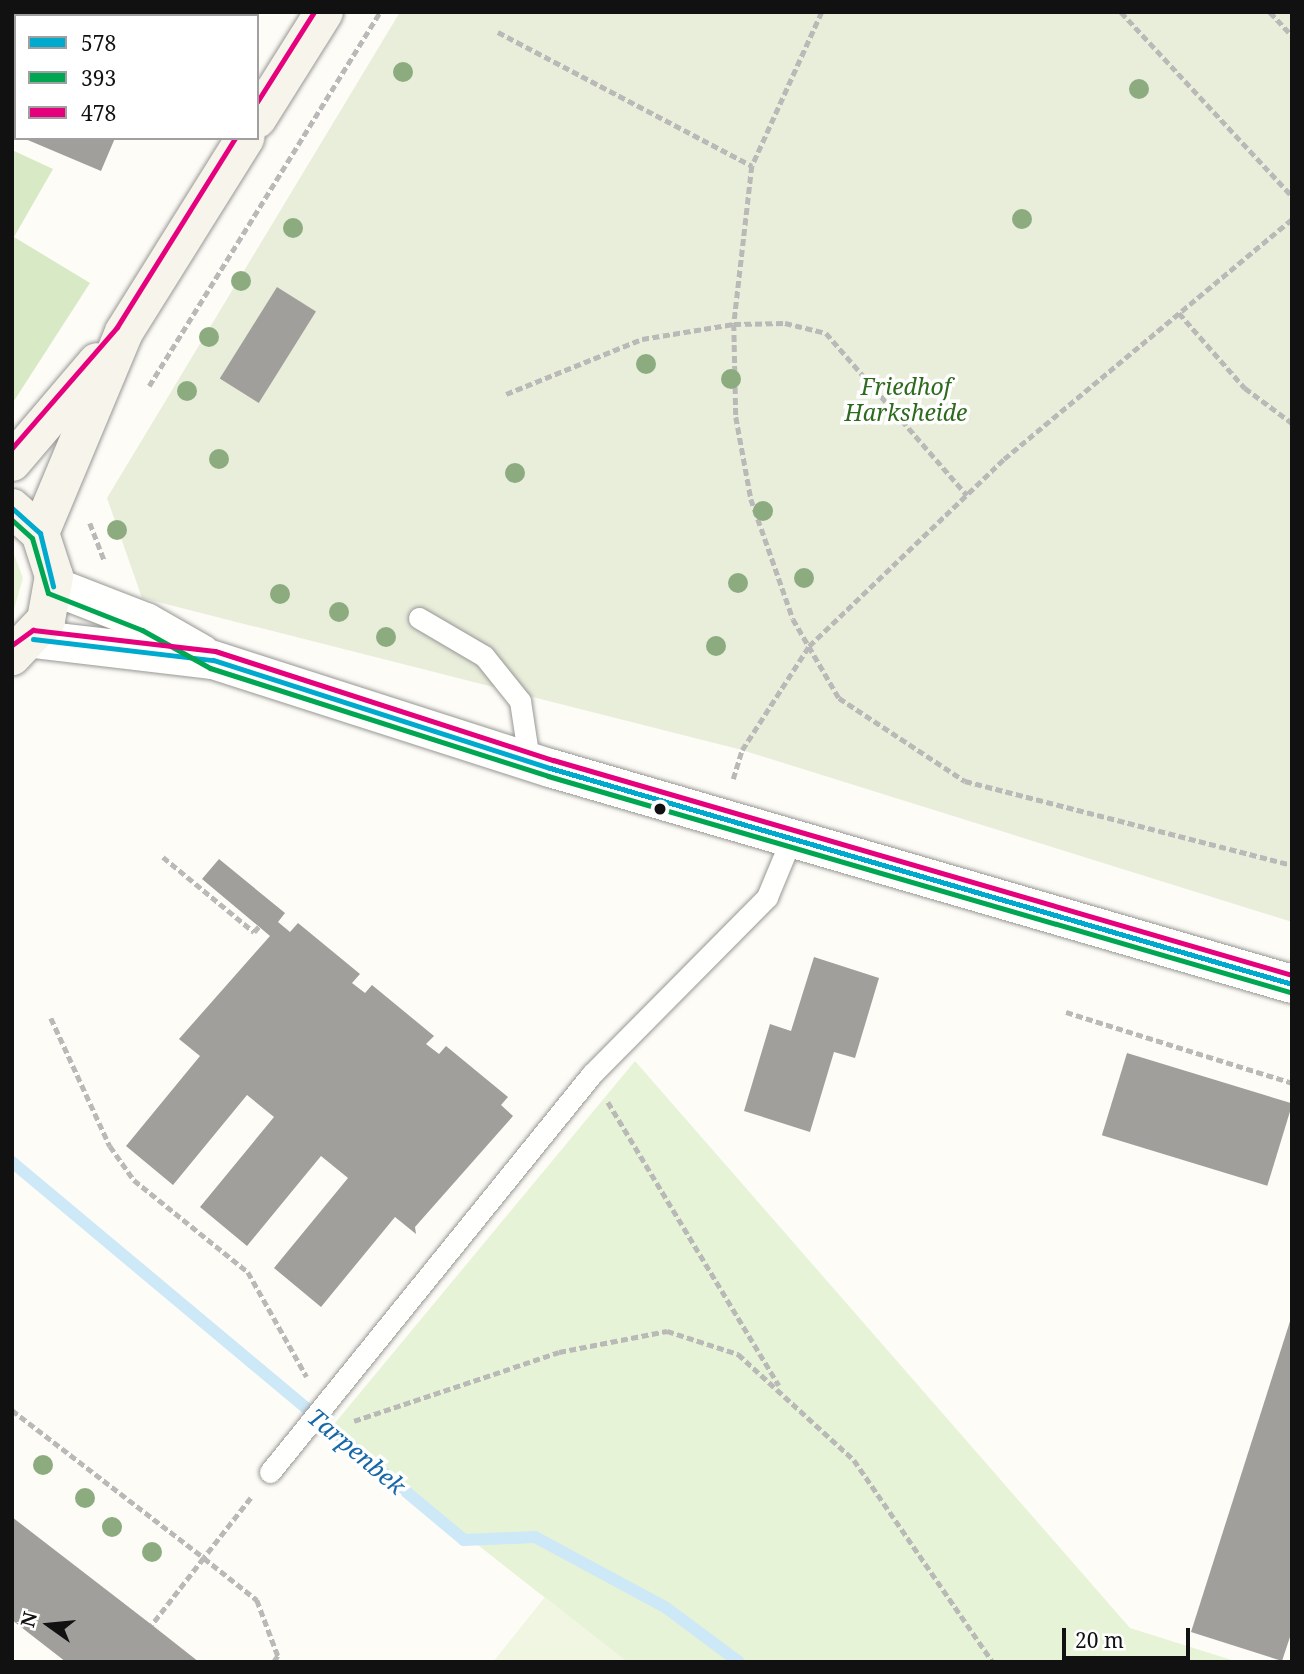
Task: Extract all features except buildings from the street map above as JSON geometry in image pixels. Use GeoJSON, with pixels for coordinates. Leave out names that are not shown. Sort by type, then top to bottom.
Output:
{"type":"FeatureCollection","features":[{"type":"Feature","properties":{"kind":"main road"},"geometry":{"type":"LineString","coordinates":[[259,116],[324,12]]}},
{"type":"Feature","properties":{"kind":"main road"},"geometry":{"type":"LineString","coordinates":[[12,462],[124,332],[244,140]]}},
{"type":"Feature","properties":{"kind":"main road"},"geometry":{"type":"LineString","coordinates":[[40,533],[124,332]]}},
{"type":"Feature","properties":{"kind":"main road"},"geometry":{"type":"LineString","coordinates":[[12,508],[40,533],[53,586],[46,620],[23,648]]}},
{"type":"Feature","properties":{"kind":"street"},"geometry":{"type":"LineString","coordinates":[[53,586],[146,622],[213,660],[529,760],[1292,984]]}},
{"type":"Feature","properties":{"kind":"street"},"geometry":{"type":"LineString","coordinates":[[23,648],[213,660]]}},
{"type":"Feature","properties":{"kind":"lane"},"geometry":{"type":"LineString","coordinates":[[419,618],[484,656],[520,701],[529,760]]}},
{"type":"Feature","properties":{"kind":"lane"},"geometry":{"type":"LineString","coordinates":[[270,1472],[592,1074],[767,897],[792,836]]}},
{"type":"Feature","properties":{"kind":"path"},"geometry":{"type":"LineString","coordinates":[[142,398],[380,12]]}},
{"type":"Feature","properties":{"kind":"path"},"geometry":{"type":"LineString","coordinates":[[822,12],[752,166],[734,324],[736,416],[751,499],[793,619],[839,698],[965,781],[1292,865]]}},
{"type":"Feature","properties":{"kind":"path"},"geometry":{"type":"LineString","coordinates":[[1121,12],[1292,196]]}},
{"type":"Feature","properties":{"kind":"path"},"geometry":{"type":"LineString","coordinates":[[1270,12],[1292,36]]}},
{"type":"Feature","properties":{"kind":"path"},"geometry":{"type":"LineString","coordinates":[[498,32],[752,166]]}},
{"type":"Feature","properties":{"kind":"path"},"geometry":{"type":"LineString","coordinates":[[722,817],[742,750],[809,646],[967,495],[1292,219]]}},
{"type":"Feature","properties":{"kind":"path"},"geometry":{"type":"LineString","coordinates":[[1179,313],[1245,388],[1292,423]]}},
{"type":"Feature","properties":{"kind":"path"},"geometry":{"type":"LineString","coordinates":[[506,394],[642,339],[734,324],[785,323],[826,333],[967,495]]}},
{"type":"Feature","properties":{"kind":"path"},"geometry":{"type":"LineString","coordinates":[[163,857],[254,932],[259,926]]}},
{"type":"Feature","properties":{"kind":"path"},"geometry":{"type":"LineString","coordinates":[[1066,1012],[1292,1083]]}},
{"type":"Feature","properties":{"kind":"path"},"geometry":{"type":"LineString","coordinates":[[51,1017],[110,1146],[134,1180],[247,1272],[298,1367],[328,1402],[358,1423],[559,1352],[667,1331],[738,1354],[784,1392],[854,1460],[993,1662]]}},
{"type":"Feature","properties":{"kind":"path"},"geometry":{"type":"LineString","coordinates":[[592,1074],[678,1226],[784,1392]]}},
{"type":"Feature","properties":{"kind":"path"},"geometry":{"type":"LineString","coordinates":[[12,1410],[257,1600],[278,1656],[274,1662]]}},
{"type":"Feature","properties":{"kind":"path"},"geometry":{"type":"LineString","coordinates":[[152,1625],[270,1472]]}},
{"type":"Feature","properties":{"kind":"green space","name":"Friedhof Harksheide"},"geometry":{"type":"Polygon","coordinates":[[[400,12],[1292,12],[1292,922],[742,750],[142,598],[107,498],[400,12]]]}},
{"type":"Feature","properties":{"kind":"green space"},"geometry":{"type":"Polygon","coordinates":[[[12,150],[53,169],[14,237],[90,283],[12,404],[12,150]]]}},
{"type":"Feature","properties":{"kind":"green space"},"geometry":{"type":"Polygon","coordinates":[[[12,549],[23,578],[12,616],[12,549]]]}},
{"type":"Feature","properties":{"kind":"green space"},"geometry":{"type":"Polygon","coordinates":[[[635,1061],[1130,1628],[1238,1662],[627,1662],[330,1429],[635,1061]]]}},
{"type":"Feature","properties":{"kind":"green space"},"geometry":{"type":"Polygon","coordinates":[[[545,1597],[627,1662],[493,1662],[545,1597]]]}},
{"type":"Feature","properties":{"kind":"waterway","name":"Tarpenbek"},"geometry":{"type":"LineString","coordinates":[[12,1162],[464,1540],[535,1537],[665,1607],[739,1662]]}},
{"type":"Feature","properties":{"kind":"transit line","name":"478"},"geometry":{"type":"LineString","coordinates":[[259,99],[314,12]]}},
{"type":"Feature","properties":{"kind":"transit line","name":"478"},"geometry":{"type":"LineString","coordinates":[[12,448],[117,327],[234,140]]}},
{"type":"Feature","properties":{"kind":"transit line","name":"578"},"geometry":{"type":"LineString","coordinates":[[12,508],[40,533],[53,586]]}},
{"type":"Feature","properties":{"kind":"transit line","name":"393"},"geometry":{"type":"LineString","coordinates":[[12,520],[32,538],[48,593],[142,630],[210,668],[548,776],[1290,992]]}},
{"type":"Feature","properties":{"kind":"transit line","name":"478"},"geometry":{"type":"LineString","coordinates":[[12,645],[33,630],[215,651],[553,760],[1292,975]]}},
{"type":"Feature","properties":{"kind":"transit line","name":"578"},"geometry":{"type":"LineString","coordinates":[[33,639],[213,660],[550,768],[1292,984]]}}]}
